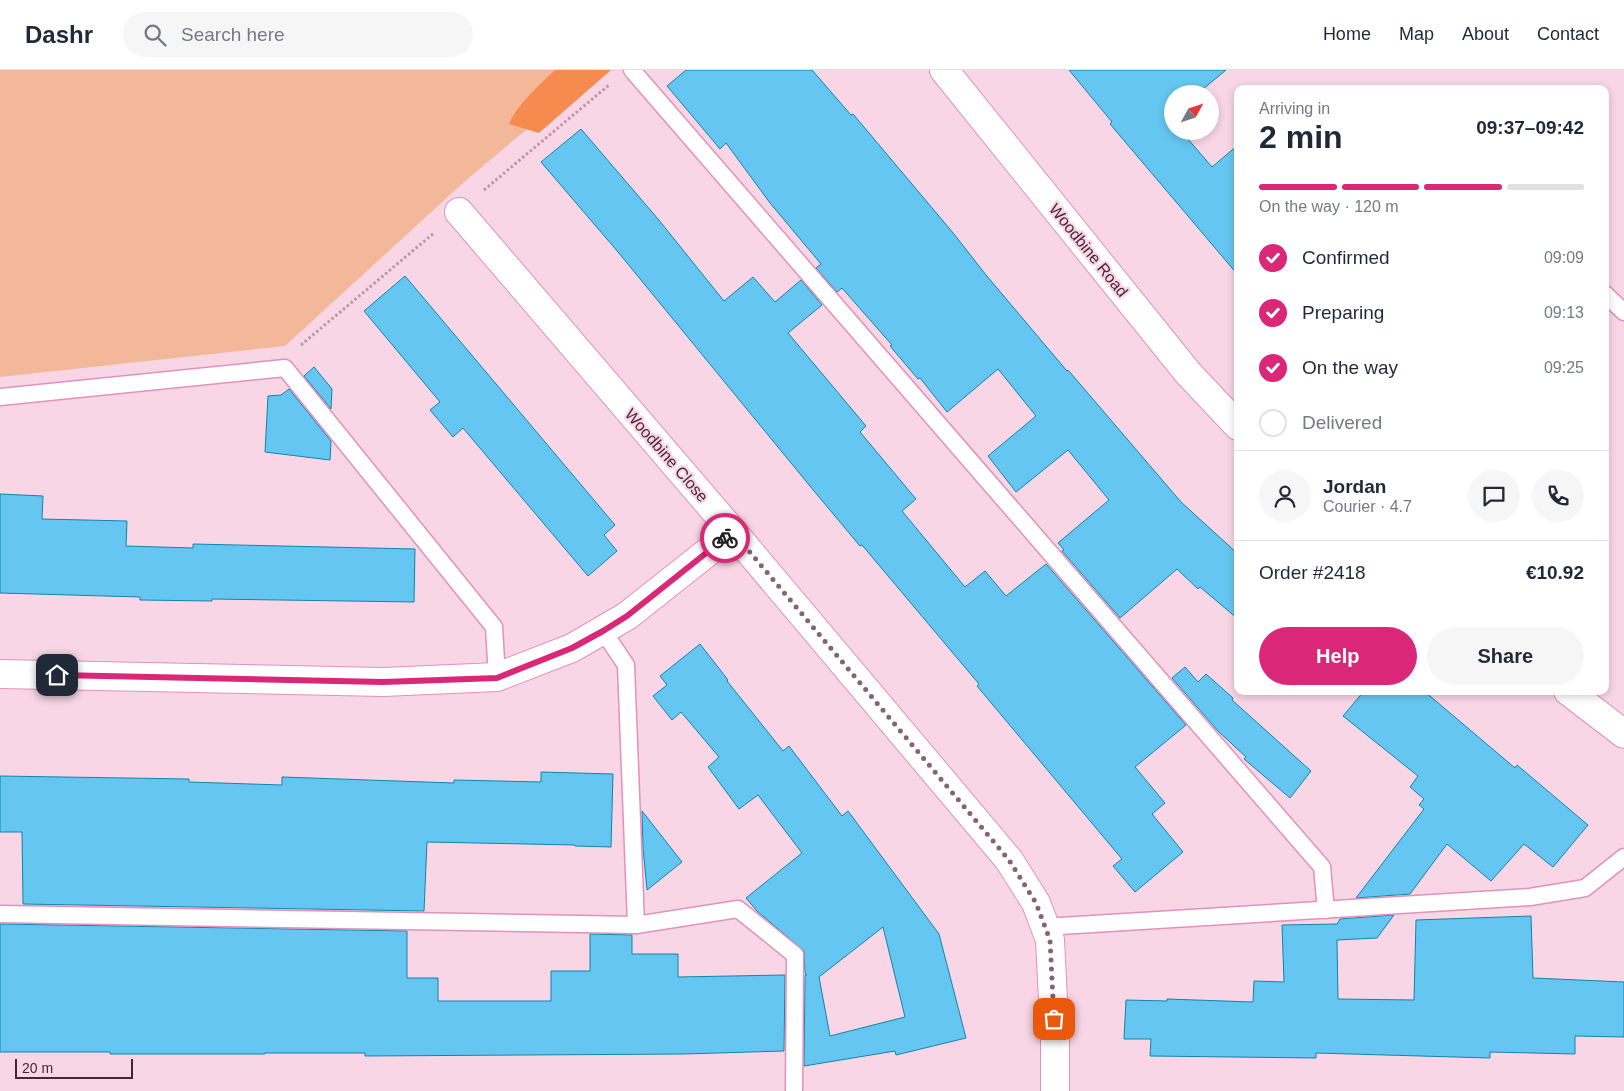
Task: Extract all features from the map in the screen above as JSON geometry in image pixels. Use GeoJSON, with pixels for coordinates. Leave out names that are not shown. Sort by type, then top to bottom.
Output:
{"type":"FeatureCollection","features":[{"type":"Feature","properties":{"kind":"street","name":"Woodbine Road"},"geometry":{"type":"LineString","coordinates":[[944,70],[1188,373],[1234,422]]}},
{"type":"Feature","properties":{"kind":"street","name":"Woodbine Close"},"geometry":{"type":"LineString","coordinates":[[459,212],[733,532],[1009,860],[1036,903],[1050,940],[1055,1039],[1055,1091]]}},
{"type":"Feature","properties":{"kind":"street"},"geometry":{"type":"LineString","coordinates":[[0,674],[383,682],[497,678],[572,648],[603,631],[627,616],[733,532]]}},
{"type":"Feature","properties":{"kind":"street"},"geometry":{"type":"LineString","coordinates":[[1573,695],[1624,734]]}},
{"type":"Feature","properties":{"kind":"lane"},"geometry":{"type":"LineString","coordinates":[[632,70],[1322,867],[1326,910]]}},
{"type":"Feature","properties":{"kind":"lane"},"geometry":{"type":"LineString","coordinates":[[1609,298],[1624,312]]}},
{"type":"Feature","properties":{"kind":"lane"},"geometry":{"type":"LineString","coordinates":[[0,397],[285,368],[494,627],[497,678]]}},
{"type":"Feature","properties":{"kind":"lane"},"geometry":{"type":"LineString","coordinates":[[603,631],[626,665],[636,925]]}},
{"type":"Feature","properties":{"kind":"lane"},"geometry":{"type":"LineString","coordinates":[[1044,926],[1530,897],[1585,888],[1624,857]]}},
{"type":"Feature","properties":{"kind":"lane"},"geometry":{"type":"LineString","coordinates":[[0,914],[636,925],[738,909],[796,955],[794,1091]]}},
{"type":"Feature","properties":{"kind":"shaded area"},"geometry":{"type":"Polygon","coordinates":[[[0,70],[597,70],[463,183],[285,346],[0,377],[0,70]]]}},
{"type":"Feature","properties":{"kind":"shaded area"},"geometry":{"type":"Polygon","coordinates":[[[555,70],[611,70],[539,133],[509,124],[523,102],[555,70]]]}},
{"type":"Feature","properties":{"kind":"building"},"geometry":{"type":"Polygon","coordinates":[[[686,70],[812,70],[851,115],[853,114],[1067,371],[1181,502],[1234,550],[1234,616],[1200,587],[1198,589],[1177,569],[1120,618],[1062,551],[1064,550],[1058,543],[1109,500],[1068,450],[1016,492],[988,456],[1036,416],[998,369],[947,412],[842,288],[837,292],[816,268],[821,264],[770,203],[726,143],[720,149],[667,86],[686,70]]]}},
{"type":"Feature","properties":{"kind":"building"},"geometry":{"type":"Polygon","coordinates":[[[1069,70],[1226,70],[1208,85],[1164,85],[1164,140],[1189,140],[1212,167],[1234,148],[1234,270],[1110,124],[1112,122],[1069,70]]]}},
{"type":"Feature","properties":{"kind":"building"},"geometry":{"type":"Polygon","coordinates":[[[581,129],[658,219],[724,301],[753,277],[775,302],[801,280],[822,305],[788,333],[866,426],[860,432],[916,499],[902,511],[965,587],[985,571],[1006,596],[1046,564],[1186,725],[1135,767],[1165,803],[1152,814],[1183,852],[1135,892],[1113,866],[1122,859],[977,686],[979,684],[862,545],[860,546],[618,252],[541,162],[581,129]]]}},
{"type":"Feature","properties":{"kind":"building"},"geometry":{"type":"Polygon","coordinates":[[[405,276],[615,525],[604,535],[617,551],[588,576],[463,428],[453,437],[430,410],[440,402],[364,311],[405,276]]]}},
{"type":"Feature","properties":{"kind":"building"},"geometry":{"type":"Polygon","coordinates":[[[314,367],[332,389],[331,409],[304,376],[314,367]]]}},
{"type":"Feature","properties":{"kind":"building"},"geometry":{"type":"Polygon","coordinates":[[[289,389],[331,441],[330,460],[265,452],[268,396],[281,395],[289,389]]]}},
{"type":"Feature","properties":{"kind":"building"},"geometry":{"type":"Polygon","coordinates":[[[0,494],[43,496],[42,519],[127,521],[126,546],[193,548],[193,544],[415,549],[414,602],[212,599],[212,601],[140,600],[140,597],[0,593],[0,494]]]}},
{"type":"Feature","properties":{"kind":"building"},"geometry":{"type":"Polygon","coordinates":[[[700,644],[783,751],[789,746],[842,816],[848,811],[939,934],[966,1038],[896,1055],[895,1051],[804,1066],[805,975],[807,975],[805,973],[804,951],[757,911],[746,898],[802,853],[758,795],[739,809],[708,767],[719,757],[681,712],[672,720],[653,696],[667,685],[660,676],[700,644]],[[883,927],[819,977],[830,1036],[905,1017],[883,927]]]}},
{"type":"Feature","properties":{"kind":"building"},"geometry":{"type":"Polygon","coordinates":[[[1185,667],[1198,682],[1206,674],[1311,771],[1290,798],[1244,759],[1246,757],[1218,731],[1172,678],[1185,667]]]}},
{"type":"Feature","properties":{"kind":"building"},"geometry":{"type":"Polygon","coordinates":[[[1361,695],[1429,695],[1515,768],[1517,765],[1588,825],[1553,867],[1524,844],[1491,881],[1447,844],[1410,894],[1356,898],[1424,809],[1419,805],[1424,799],[1410,787],[1418,776],[1343,716],[1361,695]]]}},
{"type":"Feature","properties":{"kind":"building"},"geometry":{"type":"Polygon","coordinates":[[[541,772],[613,774],[611,847],[427,842],[424,911],[23,904],[22,832],[0,832],[0,776],[189,779],[189,782],[282,785],[282,777],[454,783],[454,780],[541,782],[541,772]]]}},
{"type":"Feature","properties":{"kind":"building"},"geometry":{"type":"Polygon","coordinates":[[[642,811],[682,862],[647,890],[643,848],[642,811]]]}},
{"type":"Feature","properties":{"kind":"building"},"geometry":{"type":"Polygon","coordinates":[[[1394,915],[1377,938],[1337,940],[1338,999],[1414,1000],[1416,920],[1531,916],[1533,978],[1624,982],[1624,1037],[1575,1036],[1575,1054],[1490,1052],[1490,1058],[1316,1053],[1316,1058],[1150,1056],[1151,1039],[1124,1039],[1126,1000],[1167,1001],[1167,999],[1253,1002],[1254,981],[1284,982],[1282,925],[1337,924],[1340,919],[1394,915]]]}},
{"type":"Feature","properties":{"kind":"building"},"geometry":{"type":"Polygon","coordinates":[[[0,924],[407,931],[407,978],[438,978],[438,1001],[551,1001],[551,971],[590,971],[590,934],[632,935],[632,954],[678,954],[678,977],[785,975],[784,1051],[684,1054],[365,1056],[365,1053],[110,1054],[110,1052],[0,1052],[0,924]]]}},
{"type":"Feature","properties":{"kind":"way so far"},"geometry":{"type":"LineString","coordinates":[[725,538],[733,532],[1009,860],[1036,903],[1050,940],[1054,1019]]}},
{"type":"Feature","properties":{"kind":"route"},"geometry":{"type":"LineString","coordinates":[[57,675],[383,682],[497,678],[572,648],[603,631],[627,616],[725,538]]}}]}
